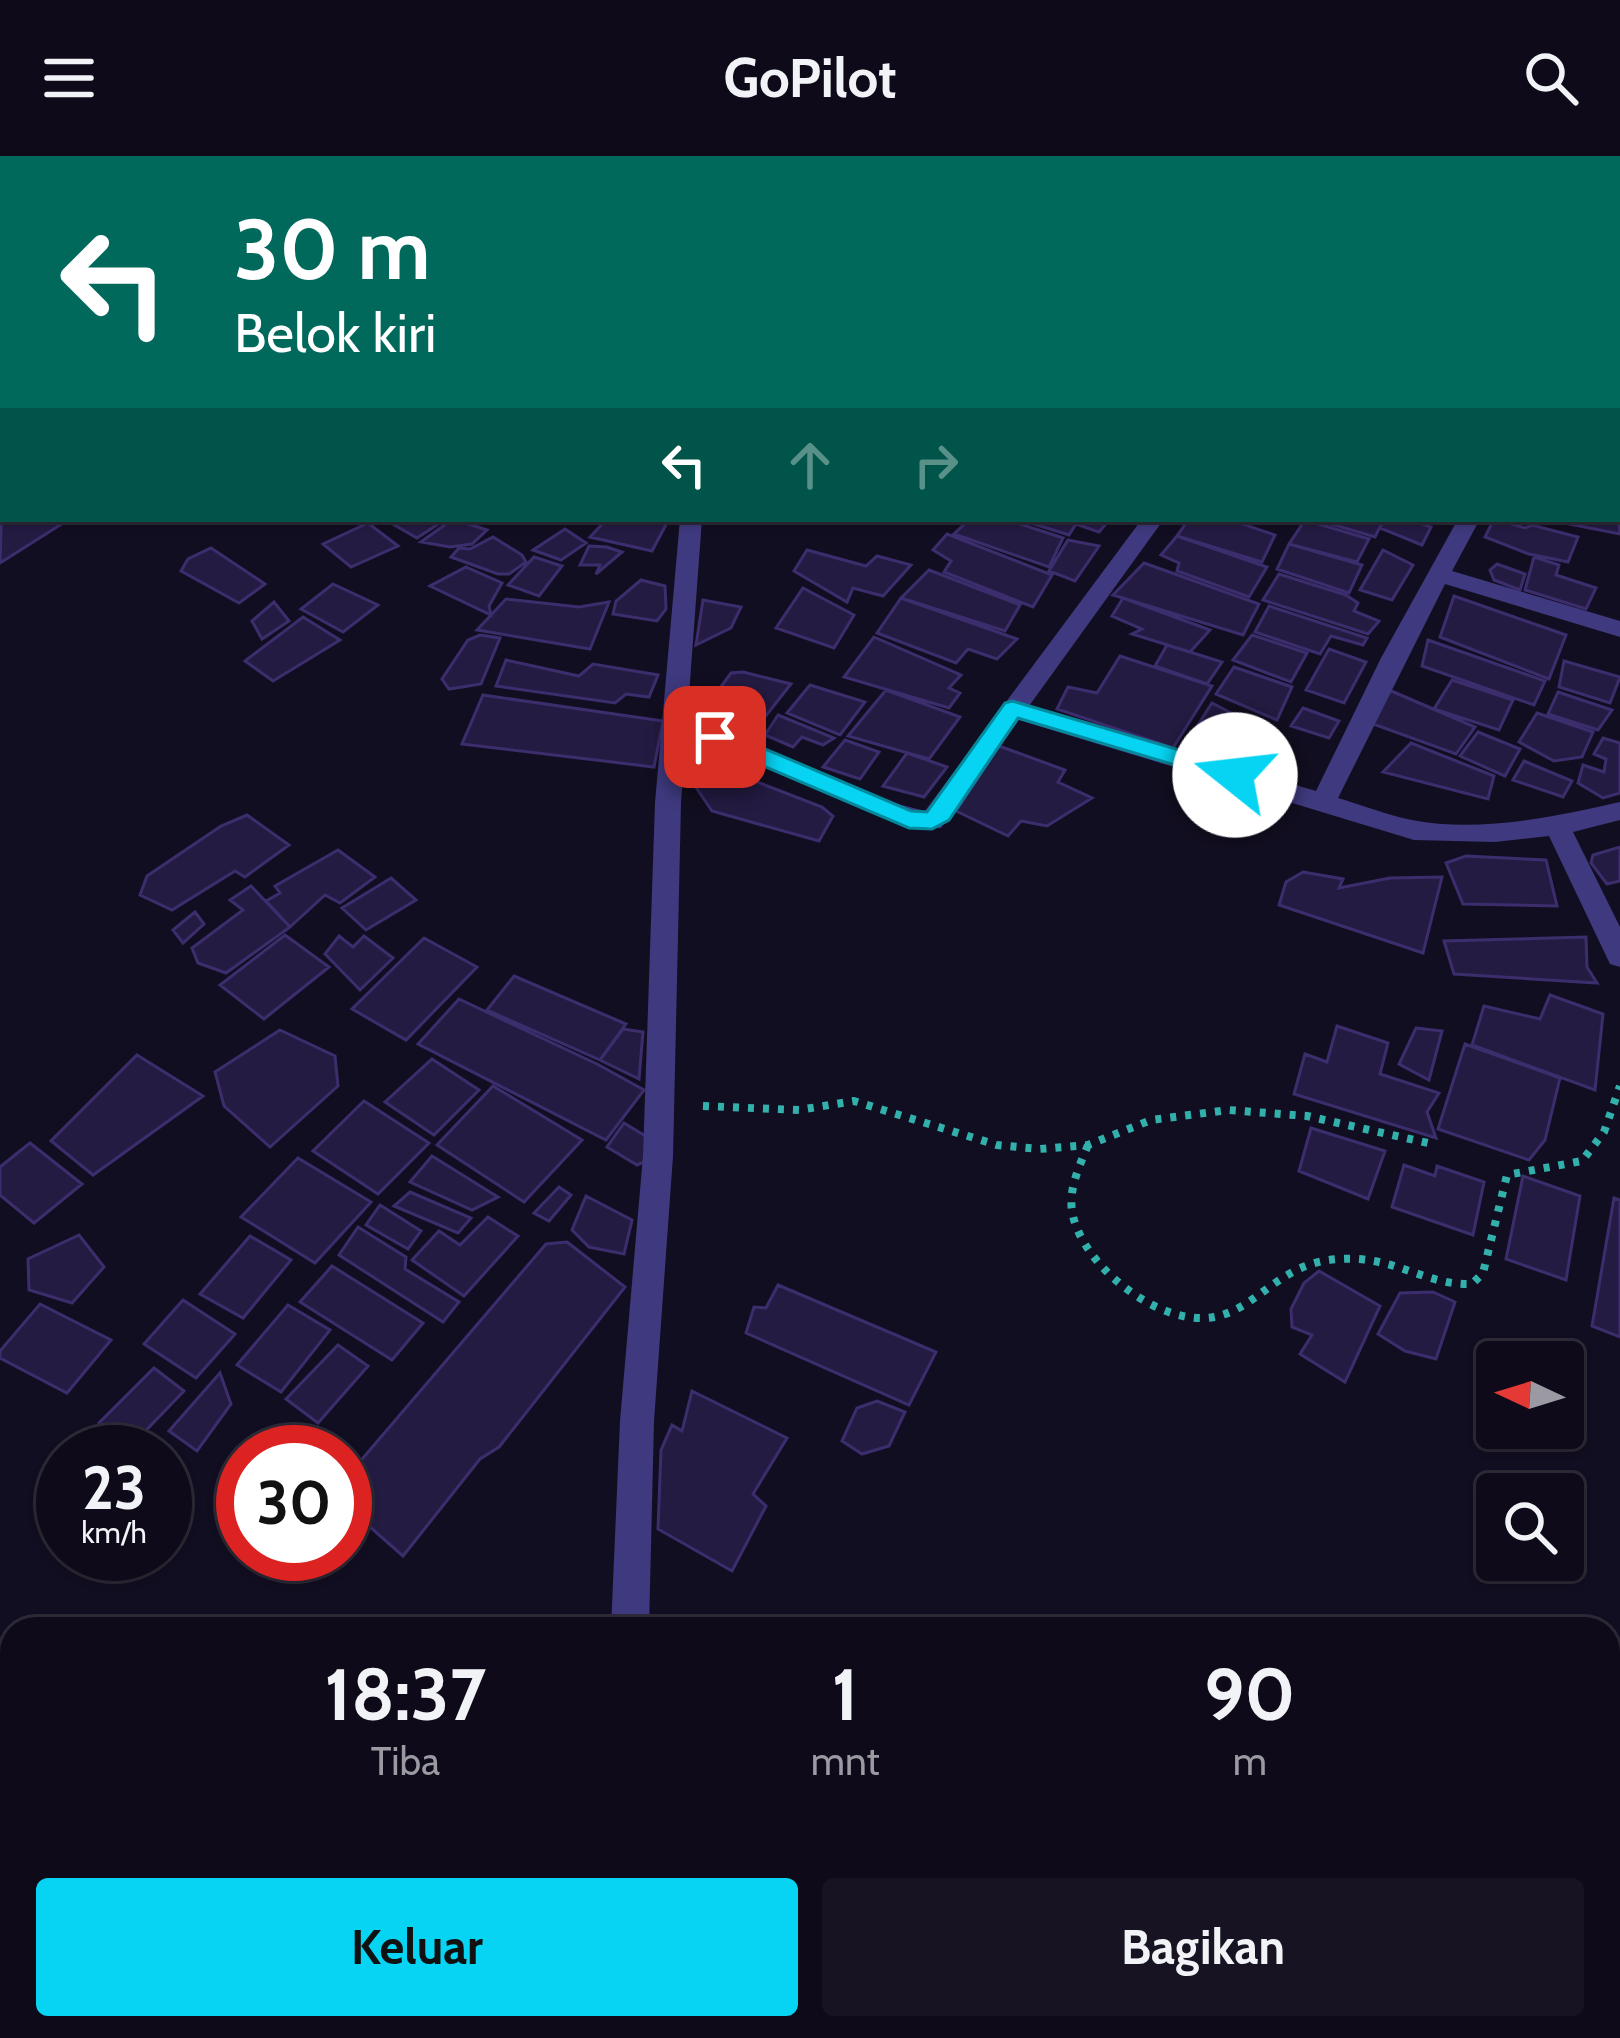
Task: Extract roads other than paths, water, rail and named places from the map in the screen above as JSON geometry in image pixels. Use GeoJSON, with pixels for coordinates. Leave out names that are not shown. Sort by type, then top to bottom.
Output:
{"type":"FeatureCollection","features":[{"type":"Feature","properties":{"kind":"street"},"geometry":{"type":"LineString","coordinates":[[630,1617],[637,1421],[660,1102],[668,803],[691,522]]}},
{"type":"Feature","properties":{"kind":"street"},"geometry":{"type":"LineString","coordinates":[[715,737],[909,820],[932,821],[1151,522]]}},
{"type":"Feature","properties":{"kind":"street"},"geometry":{"type":"LineString","coordinates":[[1324,801],[1393,658],[1467,522]]}},
{"type":"Feature","properties":{"kind":"street"},"geometry":{"type":"LineString","coordinates":[[1440,575],[1620,629]]}},
{"type":"Feature","properties":{"kind":"street"},"geometry":{"type":"LineString","coordinates":[[1012,709],[1414,830],[1495,832],[1557,826],[1620,811]]}},
{"type":"Feature","properties":{"kind":"street"},"geometry":{"type":"LineString","coordinates":[[1557,826],[1620,956]]}}]}
